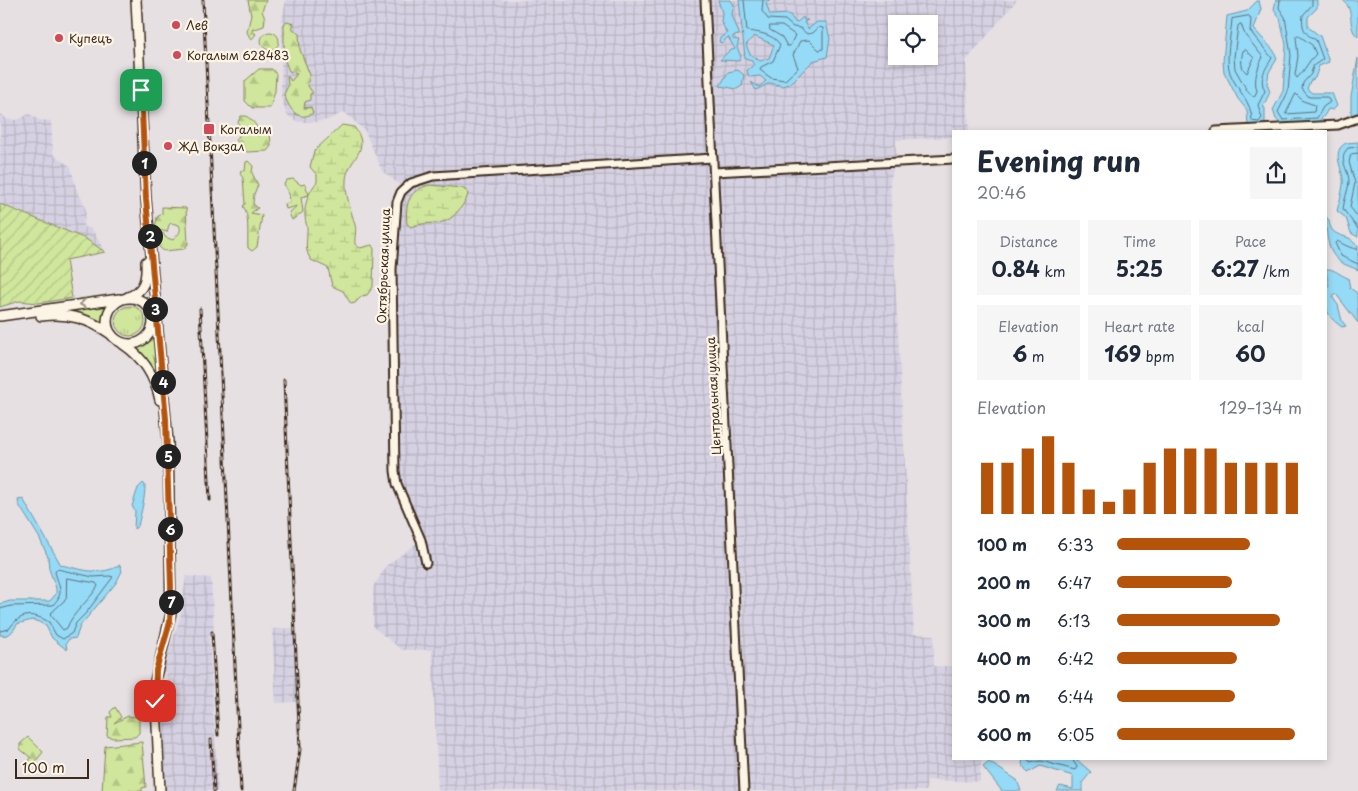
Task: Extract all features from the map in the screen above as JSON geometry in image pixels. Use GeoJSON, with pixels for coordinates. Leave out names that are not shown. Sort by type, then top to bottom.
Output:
{"type":"FeatureCollection","features":[{"type":"Feature","properties":{"kind":"main road"},"geometry":{"type":"LineString","coordinates":[[136,0],[146,199],[168,442],[171,613],[155,681],[160,791]]}},
{"type":"Feature","properties":{"kind":"main road"},"geometry":{"type":"LineString","coordinates":[[111,334],[107,323],[109,311],[116,302],[140,289],[145,280],[144,223],[146,199]]}},
{"type":"Feature","properties":{"kind":"main road"},"geometry":{"type":"LineString","coordinates":[[0,316],[137,298],[145,302],[154,318],[158,338]]}},
{"type":"Feature","properties":{"kind":"main road"},"geometry":{"type":"LineString","coordinates":[[120,342],[133,344],[144,340],[152,330],[154,298]]}},
{"type":"Feature","properties":{"kind":"main road"},"geometry":{"type":"LineString","coordinates":[[0,322],[44,315],[70,315],[87,320],[111,334],[140,358],[153,377],[168,442]]}},
{"type":"Feature","properties":{"kind":"street","name":"Центральная улица"},"geometry":{"type":"LineString","coordinates":[[705,0],[744,791]]}},
{"type":"Feature","properties":{"kind":"street"},"geometry":{"type":"LineString","coordinates":[[1236,130],[1338,125],[1358,118]]}},
{"type":"Feature","properties":{"kind":"street","name":"Октябрьская улица"},"geometry":{"type":"LineString","coordinates":[[426,564],[421,540],[398,484],[395,471],[392,269],[396,210],[401,192],[417,179],[433,176],[713,158]]}},
{"type":"Feature","properties":{"kind":"street"},"geometry":{"type":"LineString","coordinates":[[714,172],[952,158]]}},
{"type":"Feature","properties":{"kind":"shaded area"},"geometry":{"type":"Polygon","coordinates":[[[286,0],[1017,0],[966,61],[969,130],[952,130],[952,137],[896,140],[896,161],[890,181],[914,634],[934,635],[934,666],[952,666],[952,760],[981,760],[980,782],[927,780],[926,791],[438,791],[432,650],[402,650],[373,627],[373,587],[386,566],[421,540],[395,471],[396,210],[404,188],[382,171],[365,131],[344,112],[328,120],[315,122],[298,122],[287,115],[281,97],[282,20],[286,0]]]}},
{"type":"Feature","properties":{"kind":"shaded area"},"geometry":{"type":"Polygon","coordinates":[[[0,113],[7,119],[17,120],[29,114],[39,120],[51,121],[54,155],[71,167],[76,189],[84,203],[86,212],[83,226],[92,229],[105,252],[86,239],[0,204],[0,113]]]}},
{"type":"Feature","properties":{"kind":"shaded area"},"geometry":{"type":"Polygon","coordinates":[[[186,576],[211,578],[214,631],[211,631],[209,635],[218,791],[166,791],[163,701],[167,699],[167,688],[162,688],[162,683],[167,683],[166,674],[163,669],[180,618],[186,576]]]}},
{"type":"Feature","properties":{"kind":"shaded area"},"geometry":{"type":"Polygon","coordinates":[[[293,628],[297,702],[276,703],[272,629],[293,628]]]}},
{"type":"Feature","properties":{"kind":"green space"},"geometry":{"type":"Polygon","coordinates":[[[248,0],[266,0],[262,11],[265,18],[264,26],[252,30],[256,34],[251,40],[247,32],[251,15],[248,0]]]}},
{"type":"Feature","properties":{"kind":"green space"},"geometry":{"type":"Polygon","coordinates":[[[287,22],[294,24],[292,28],[299,34],[300,50],[310,75],[308,86],[313,93],[310,94],[310,100],[305,102],[304,108],[311,107],[313,113],[307,116],[294,113],[284,94],[288,86],[287,75],[291,81],[297,74],[289,71],[284,58],[284,52],[287,51],[284,47],[284,24],[287,22]]]}},
{"type":"Feature","properties":{"kind":"green space"},"geometry":{"type":"Polygon","coordinates":[[[270,32],[278,37],[279,41],[274,49],[270,50],[262,45],[261,41],[266,33],[270,32]]]}},
{"type":"Feature","properties":{"kind":"green space"},"geometry":{"type":"Polygon","coordinates":[[[259,69],[272,69],[276,74],[275,91],[270,108],[252,108],[245,101],[245,81],[259,69]]]}},
{"type":"Feature","properties":{"kind":"green space"},"geometry":{"type":"Polygon","coordinates":[[[241,116],[246,116],[254,122],[258,130],[258,136],[264,132],[270,132],[271,146],[267,151],[247,152],[236,140],[241,133],[238,122],[241,116]]]}},
{"type":"Feature","properties":{"kind":"green space"},"geometry":{"type":"Polygon","coordinates":[[[342,125],[354,127],[361,142],[358,155],[350,166],[346,180],[347,197],[356,227],[355,244],[360,248],[372,245],[374,249],[373,287],[367,295],[362,296],[355,303],[351,304],[343,291],[332,286],[328,268],[311,260],[306,246],[305,207],[309,194],[317,182],[317,175],[310,167],[314,151],[342,125]]]}},
{"type":"Feature","properties":{"kind":"green space"},"geometry":{"type":"Polygon","coordinates":[[[248,161],[253,166],[252,173],[258,185],[254,194],[253,204],[258,208],[251,213],[262,215],[257,247],[252,251],[248,248],[247,220],[243,206],[245,204],[243,178],[240,174],[241,170],[245,171],[246,162],[248,161]]]}},
{"type":"Feature","properties":{"kind":"green space"},"geometry":{"type":"Polygon","coordinates":[[[293,179],[301,185],[305,184],[309,195],[301,197],[303,212],[292,220],[289,213],[297,206],[286,209],[285,204],[290,202],[289,194],[284,184],[287,180],[293,179]]]}},
{"type":"Feature","properties":{"kind":"green space"},"geometry":{"type":"Polygon","coordinates":[[[430,185],[462,188],[468,192],[462,206],[450,219],[444,222],[411,227],[407,224],[409,199],[417,190],[430,185]]]}},
{"type":"Feature","properties":{"kind":"green space"},"geometry":{"type":"Polygon","coordinates":[[[0,204],[86,239],[105,252],[66,260],[72,298],[38,303],[19,301],[0,307],[0,204]]]}},
{"type":"Feature","properties":{"kind":"green space"},"geometry":{"type":"Polygon","coordinates":[[[162,207],[186,208],[188,244],[184,249],[164,251],[158,246],[157,236],[163,233],[165,237],[173,240],[180,230],[179,225],[171,223],[167,232],[155,229],[157,217],[162,214],[162,207]]]}},
{"type":"Feature","properties":{"kind":"green space"},"geometry":{"type":"Polygon","coordinates":[[[106,305],[103,323],[72,311],[73,309],[106,305]]]}},
{"type":"Feature","properties":{"kind":"green space"},"geometry":{"type":"Polygon","coordinates":[[[130,306],[141,310],[145,321],[141,332],[130,336],[119,332],[115,321],[119,310],[130,306]]]}},
{"type":"Feature","properties":{"kind":"green space"},"geometry":{"type":"Polygon","coordinates":[[[153,334],[158,376],[135,348],[146,343],[153,334]]]}},
{"type":"Feature","properties":{"kind":"green space"},"geometry":{"type":"Polygon","coordinates":[[[115,707],[121,717],[114,723],[128,716],[139,717],[139,733],[135,737],[113,738],[107,736],[108,717],[112,717],[110,712],[115,707]]]}},
{"type":"Feature","properties":{"kind":"green space"},"geometry":{"type":"Polygon","coordinates":[[[28,737],[43,752],[32,766],[29,764],[30,757],[20,749],[20,744],[28,737]]]}},
{"type":"Feature","properties":{"kind":"green space"},"geometry":{"type":"Polygon","coordinates":[[[142,742],[146,787],[142,788],[142,791],[102,791],[105,746],[142,742]]]}},
{"type":"Feature","properties":{"kind":"water"},"geometry":{"type":"Polygon","coordinates":[[[718,0],[731,0],[734,5],[732,15],[739,35],[733,36],[733,39],[739,40],[737,47],[741,57],[739,61],[720,60],[729,51],[735,49],[728,37],[722,43],[719,42],[720,38],[727,33],[721,22],[722,13],[718,0]]]}},
{"type":"Feature","properties":{"kind":"water"},"geometry":{"type":"Polygon","coordinates":[[[739,0],[771,0],[766,3],[770,15],[789,14],[796,23],[803,17],[804,20],[808,20],[804,22],[808,29],[817,22],[826,22],[830,39],[827,57],[813,61],[790,84],[783,86],[770,83],[756,90],[751,82],[759,87],[766,81],[760,76],[751,77],[748,75],[747,70],[754,65],[751,60],[745,58],[739,0]],[[754,36],[746,45],[750,54],[760,61],[769,58],[774,45],[754,36]]]}},
{"type":"Feature","properties":{"kind":"water"},"geometry":{"type":"Polygon","coordinates":[[[1276,0],[1317,0],[1317,8],[1308,17],[1308,27],[1320,36],[1329,62],[1319,66],[1315,78],[1310,81],[1307,89],[1312,93],[1332,93],[1337,106],[1333,110],[1328,109],[1320,120],[1310,125],[1283,126],[1276,119],[1273,110],[1283,91],[1286,45],[1280,18],[1274,9],[1276,0]]]}},
{"type":"Feature","properties":{"kind":"water"},"geometry":{"type":"Polygon","coordinates":[[[1343,0],[1358,0],[1358,37],[1352,29],[1349,9],[1343,0]]]}},
{"type":"Feature","properties":{"kind":"water"},"geometry":{"type":"Polygon","coordinates":[[[1259,1],[1261,9],[1254,29],[1274,51],[1277,59],[1269,72],[1267,84],[1270,92],[1263,107],[1265,108],[1265,126],[1248,127],[1247,110],[1238,99],[1224,72],[1223,62],[1227,16],[1247,11],[1259,1]]]}},
{"type":"Feature","properties":{"kind":"water"},"geometry":{"type":"Polygon","coordinates":[[[1358,58],[1358,116],[1351,117],[1351,97],[1358,58]]]}},
{"type":"Feature","properties":{"kind":"water"},"geometry":{"type":"Polygon","coordinates":[[[738,70],[744,75],[742,86],[737,89],[720,86],[728,72],[738,70]]]}},
{"type":"Feature","properties":{"kind":"water"},"geometry":{"type":"Polygon","coordinates":[[[1358,142],[1358,237],[1351,233],[1346,218],[1337,211],[1343,184],[1338,156],[1339,151],[1346,143],[1358,142]]]}},
{"type":"Feature","properties":{"kind":"water"},"geometry":{"type":"Polygon","coordinates":[[[1327,218],[1333,231],[1358,245],[1358,270],[1340,262],[1332,253],[1327,235],[1327,218]]]}},
{"type":"Feature","properties":{"kind":"water"},"geometry":{"type":"Polygon","coordinates":[[[1327,269],[1348,278],[1350,288],[1357,293],[1358,323],[1336,294],[1334,294],[1333,298],[1338,305],[1342,321],[1346,326],[1342,327],[1331,318],[1327,309],[1327,285],[1329,286],[1327,269]]]}},
{"type":"Feature","properties":{"kind":"water"},"geometry":{"type":"Polygon","coordinates":[[[143,483],[145,485],[143,506],[138,526],[134,529],[135,511],[132,506],[138,488],[143,483]]]}},
{"type":"Feature","properties":{"kind":"water"},"geometry":{"type":"Polygon","coordinates":[[[23,499],[61,565],[83,570],[105,571],[120,565],[122,571],[116,583],[80,626],[76,638],[69,639],[66,643],[67,650],[52,638],[46,626],[32,620],[17,624],[8,635],[0,635],[0,604],[10,601],[50,601],[56,594],[56,588],[49,569],[48,557],[39,537],[19,505],[18,500],[23,499]]]}},
{"type":"Feature","properties":{"kind":"water"},"geometry":{"type":"Polygon","coordinates":[[[1023,760],[1077,760],[1091,772],[1083,782],[1083,791],[1057,791],[1060,786],[1073,789],[1073,776],[1040,766],[1028,773],[1022,764],[1023,760]]]}},
{"type":"Feature","properties":{"kind":"water"},"geometry":{"type":"Polygon","coordinates":[[[989,762],[1017,780],[1021,791],[1002,791],[983,767],[989,762]]]}},
{"type":"Feature","properties":{"kind":"railway"},"geometry":{"type":"LineString","coordinates":[[203,0],[241,791]]}},
{"type":"Feature","properties":{"kind":"railway"},"geometry":{"type":"LineString","coordinates":[[200,309],[210,500]]}},
{"type":"Feature","properties":{"kind":"railway"},"geometry":{"type":"LineString","coordinates":[[284,380],[300,749],[294,791]]}},
{"type":"Feature","properties":{"kind":"railway"},"geometry":{"type":"LineString","coordinates":[[212,632],[218,735]]}},
{"type":"Feature","properties":{"kind":"railway"},"geometry":{"type":"LineString","coordinates":[[211,740],[214,791]]}},
{"type":"Feature","properties":{"kind":"place","name":"Лев"},"geometry":{"type":"Point","coordinates":[176,25]}},
{"type":"Feature","properties":{"kind":"place","name":"Купецъ"},"geometry":{"type":"Point","coordinates":[59,38]}},
{"type":"Feature","properties":{"kind":"place","name":"Когалым 628483"},"geometry":{"type":"Point","coordinates":[177,55]}},
{"type":"Feature","properties":{"kind":"place","name":"Когалым"},"geometry":{"type":"Point","coordinates":[209,129]}},
{"type":"Feature","properties":{"kind":"place","name":"ЖД Вокзал"},"geometry":{"type":"Point","coordinates":[168,146]}},
{"type":"Feature","properties":{"kind":"route"},"geometry":{"type":"LineString","coordinates":[[141,90],[146,199],[168,442],[171,613],[156,670],[155,701]]}}]}
